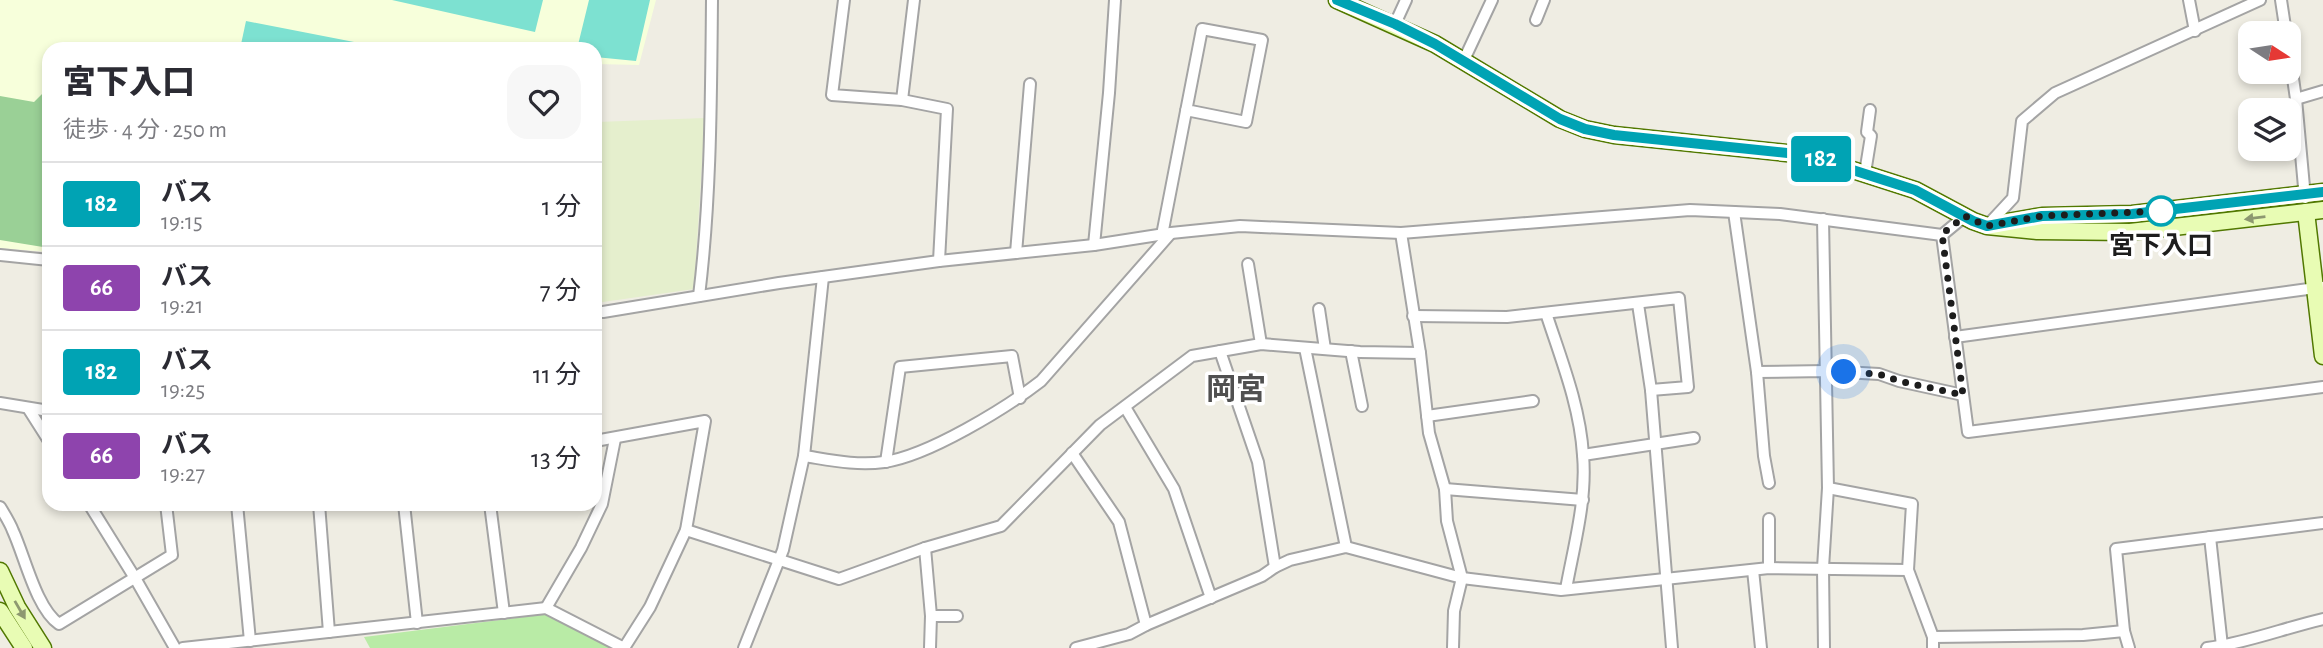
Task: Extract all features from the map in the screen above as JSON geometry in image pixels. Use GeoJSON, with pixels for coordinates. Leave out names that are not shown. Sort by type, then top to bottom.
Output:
{"type":"FeatureCollection","features":[{"type":"Feature","properties":{"kind":"main road"},"geometry":{"type":"LineString","coordinates":[[1337,0],[1435,44],[1560,119],[1585,129],[1614,135],[1806,155],[1915,190],[1987,226],[2037,231],[2130,232],[2323,210]]}},
{"type":"Feature","properties":{"kind":"main road"},"geometry":{"type":"LineString","coordinates":[[1987,226],[2042,216],[2132,214],[2323,192]]}},
{"type":"Feature","properties":{"kind":"main road"},"geometry":{"type":"LineString","coordinates":[[2306,212],[2319,288],[2323,356]]}},
{"type":"Feature","properties":{"kind":"main road"},"geometry":{"type":"LineString","coordinates":[[0,571],[17,607],[43,648]]}},
{"type":"Feature","properties":{"kind":"main road"},"geometry":{"type":"LineString","coordinates":[[0,611],[24,648]]}},
{"type":"Feature","properties":{"kind":"street"},"geometry":{"type":"LineString","coordinates":[[699,296],[710,161],[712,0]]}},
{"type":"Feature","properties":{"kind":"street"},"geometry":{"type":"LineString","coordinates":[[844,0],[832,95],[902,100],[947,109],[939,261]]}},
{"type":"Feature","properties":{"kind":"street"},"geometry":{"type":"LineString","coordinates":[[902,100],[914,0]]}},
{"type":"Feature","properties":{"kind":"street"},"geometry":{"type":"LineString","coordinates":[[1094,245],[1115,0]]}},
{"type":"Feature","properties":{"kind":"street"},"geometry":{"type":"LineString","coordinates":[[1395,24],[1406,0]]}},
{"type":"Feature","properties":{"kind":"street"},"geometry":{"type":"LineString","coordinates":[[1463,62],[1492,0]]}},
{"type":"Feature","properties":{"kind":"street"},"geometry":{"type":"LineString","coordinates":[[1536,20],[1544,0]]}},
{"type":"Feature","properties":{"kind":"street"},"geometry":{"type":"LineString","coordinates":[[2189,0],[2195,31]]}},
{"type":"Feature","properties":{"kind":"street"},"geometry":{"type":"LineString","coordinates":[[1987,226],[2013,198],[2022,121],[2055,93],[2259,0]]}},
{"type":"Feature","properties":{"kind":"street"},"geometry":{"type":"LineString","coordinates":[[2281,0],[2284,21]]}},
{"type":"Feature","properties":{"kind":"street"},"geometry":{"type":"LineString","coordinates":[[804,456],[855,463],[886,462],[928,449],[1020,398],[1041,381],[1167,234],[1186,110],[1202,29],[1262,40],[1246,122],[1186,110]]}},
{"type":"Feature","properties":{"kind":"street"},"geometry":{"type":"LineString","coordinates":[[1016,253],[1030,84]]}},
{"type":"Feature","properties":{"kind":"street"},"geometry":{"type":"LineString","coordinates":[[2299,98],[2323,91]]}},
{"type":"Feature","properties":{"kind":"street"},"geometry":{"type":"LineString","coordinates":[[1865,173],[1871,136],[1867,132],[1870,110]]}},
{"type":"Feature","properties":{"kind":"street"},"geometry":{"type":"LineString","coordinates":[[2301,159],[2306,212]]}},
{"type":"Feature","properties":{"kind":"street"},"geometry":{"type":"LineString","coordinates":[[602,311],[939,261],[1240,226],[1401,233],[1690,210],[1780,214],[1942,234],[1965,216]]}},
{"type":"Feature","properties":{"kind":"street"},"geometry":{"type":"LineString","coordinates":[[1734,212],[1757,372],[1769,483]]}},
{"type":"Feature","properties":{"kind":"street"},"geometry":{"type":"LineString","coordinates":[[1823,219],[1828,488],[1822,568],[1824,648]]}},
{"type":"Feature","properties":{"kind":"street"},"geometry":{"type":"LineString","coordinates":[[1401,233],[1420,353],[1429,433],[1445,489],[1447,521],[1462,578],[1454,611],[1453,648]]}},
{"type":"Feature","properties":{"kind":"street"},"geometry":{"type":"LineString","coordinates":[[1942,234],[1968,432],[2323,387]]}},
{"type":"Feature","properties":{"kind":"street"},"geometry":{"type":"LineString","coordinates":[[0,255],[42,259]]}},
{"type":"Feature","properties":{"kind":"street"},"geometry":{"type":"LineString","coordinates":[[1248,264],[1261,344]]}},
{"type":"Feature","properties":{"kind":"street"},"geometry":{"type":"LineString","coordinates":[[744,648],[783,550],[804,456],[823,277]]}},
{"type":"Feature","properties":{"kind":"street"},"geometry":{"type":"LineString","coordinates":[[1955,337],[2319,288]]}},
{"type":"Feature","properties":{"kind":"street"},"geometry":{"type":"LineString","coordinates":[[1413,316],[1507,317],[1679,298],[1688,387],[1651,390]]}},
{"type":"Feature","properties":{"kind":"street"},"geometry":{"type":"LineString","coordinates":[[1638,304],[1651,390],[1672,648]]}},
{"type":"Feature","properties":{"kind":"street"},"geometry":{"type":"LineString","coordinates":[[1319,309],[1325,349]]}},
{"type":"Feature","properties":{"kind":"street"},"geometry":{"type":"LineString","coordinates":[[1546,313],[1576,408],[1583,455],[1583,500],[1566,589]]}},
{"type":"Feature","properties":{"kind":"street"},"geometry":{"type":"LineString","coordinates":[[686,530],[839,579],[925,548],[1001,526],[1100,425],[1192,356],[1261,344],[1420,353]]}},
{"type":"Feature","properties":{"kind":"street"},"geometry":{"type":"LineString","coordinates":[[1305,348],[1346,547]]}},
{"type":"Feature","properties":{"kind":"street"},"geometry":{"type":"LineString","coordinates":[[1220,351],[1258,462],[1275,567]]}},
{"type":"Feature","properties":{"kind":"street"},"geometry":{"type":"LineString","coordinates":[[1351,351],[1362,406]]}},
{"type":"Feature","properties":{"kind":"street"},"geometry":{"type":"LineString","coordinates":[[886,462],[900,367],[1012,356],[1020,398]]}},
{"type":"Feature","properties":{"kind":"street"},"geometry":{"type":"LineString","coordinates":[[1757,372],[1826,371],[1879,374],[1963,395]]}},
{"type":"Feature","properties":{"kind":"street"},"geometry":{"type":"LineString","coordinates":[[1427,416],[1534,401]]}},
{"type":"Feature","properties":{"kind":"street"},"geometry":{"type":"LineString","coordinates":[[0,403],[42,410]]}},
{"type":"Feature","properties":{"kind":"street"},"geometry":{"type":"LineString","coordinates":[[1125,407],[1174,489],[1211,598]]}},
{"type":"Feature","properties":{"kind":"street"},"geometry":{"type":"LineString","coordinates":[[28,408],[42,431]]}},
{"type":"Feature","properties":{"kind":"street"},"geometry":{"type":"LineString","coordinates":[[183,648],[546,608],[624,648],[650,607],[686,530],[705,421],[602,440]]}},
{"type":"Feature","properties":{"kind":"street"},"geometry":{"type":"LineString","coordinates":[[1583,455],[1694,438]]}},
{"type":"Feature","properties":{"kind":"street"},"geometry":{"type":"LineString","coordinates":[[602,504],[615,439]]}},
{"type":"Feature","properties":{"kind":"street"},"geometry":{"type":"LineString","coordinates":[[1072,453],[1119,522],[1146,625]]}},
{"type":"Feature","properties":{"kind":"street"},"geometry":{"type":"LineString","coordinates":[[1828,488],[1912,504],[1908,570],[1933,642],[2124,631]]}},
{"type":"Feature","properties":{"kind":"street"},"geometry":{"type":"LineString","coordinates":[[1445,489],[1583,500]]}},
{"type":"Feature","properties":{"kind":"street"},"geometry":{"type":"LineString","coordinates":[[0,507],[12,529],[38,595],[52,620],[59,624],[172,555],[167,511]]}},
{"type":"Feature","properties":{"kind":"street"},"geometry":{"type":"LineString","coordinates":[[93,511],[175,648]]}},
{"type":"Feature","properties":{"kind":"street"},"geometry":{"type":"LineString","coordinates":[[238,511],[250,641]]}},
{"type":"Feature","properties":{"kind":"street"},"geometry":{"type":"LineString","coordinates":[[320,511],[329,632]]}},
{"type":"Feature","properties":{"kind":"street"},"geometry":{"type":"LineString","coordinates":[[405,511],[417,623]]}},
{"type":"Feature","properties":{"kind":"street"},"geometry":{"type":"LineString","coordinates":[[491,511],[504,613]]}},
{"type":"Feature","properties":{"kind":"street"},"geometry":{"type":"LineString","coordinates":[[546,608],[581,548],[599,511]]}},
{"type":"Feature","properties":{"kind":"street"},"geometry":{"type":"LineString","coordinates":[[1769,519],[1769,568]]}},
{"type":"Feature","properties":{"kind":"street"},"geometry":{"type":"LineString","coordinates":[[2129,648],[2124,631],[2116,550],[2323,523]]}},
{"type":"Feature","properties":{"kind":"street"},"geometry":{"type":"LineString","coordinates":[[2210,537],[2222,646]]}},
{"type":"Feature","properties":{"kind":"street"},"geometry":{"type":"LineString","coordinates":[[1076,648],[1129,634],[1262,576],[1290,560],[1346,547],[1462,578],[1566,589],[1769,568],[1908,570]]}},
{"type":"Feature","properties":{"kind":"street"},"geometry":{"type":"LineString","coordinates":[[925,548],[931,616],[930,648]]}},
{"type":"Feature","properties":{"kind":"street"},"geometry":{"type":"LineString","coordinates":[[1753,570],[1761,648]]}},
{"type":"Feature","properties":{"kind":"street"},"geometry":{"type":"LineString","coordinates":[[931,616],[957,616]]}},
{"type":"Feature","properties":{"kind":"street"},"geometry":{"type":"LineString","coordinates":[[2207,648],[2323,619]]}},
{"type":"Feature","properties":{"kind":"shaded area"},"geometry":{"type":"Polygon","coordinates":[[[0,0],[656,0],[639,65],[602,64],[602,42],[42,42],[42,251],[0,248],[0,0]]]}},
{"type":"Feature","properties":{"kind":"shaded area"},"geometry":{"type":"Polygon","coordinates":[[[392,0],[543,0],[535,32],[392,0]]]}},
{"type":"Feature","properties":{"kind":"shaded area"},"geometry":{"type":"Polygon","coordinates":[[[589,0],[650,0],[636,61],[602,58],[602,42],[579,42],[589,0]]]}},
{"type":"Feature","properties":{"kind":"shaded area"},"geometry":{"type":"Polygon","coordinates":[[[246,21],[354,42],[242,42],[246,21]]]}},
{"type":"Feature","properties":{"kind":"shaded area"},"geometry":{"type":"Polygon","coordinates":[[[705,118],[694,289],[602,302],[602,122],[705,118]]]}},
{"type":"Feature","properties":{"kind":"green space"},"geometry":{"type":"Polygon","coordinates":[[[42,94],[42,247],[0,240],[0,96],[34,102],[42,94]]]}},
{"type":"Feature","properties":{"kind":"green space"},"geometry":{"type":"Polygon","coordinates":[[[548,614],[615,648],[370,648],[364,637],[548,614]]]}},
{"type":"Feature","properties":{"kind":"bus line","name":"182"},"geometry":{"type":"LineString","coordinates":[[1337,0],[1435,44],[1560,119],[1585,129],[1614,135],[1806,155],[1915,190],[1987,226],[2042,216],[2132,214],[2323,192]]}},
{"type":"Feature","properties":{"kind":"place","name":"宮下入口"},"geometry":{"type":"Point","coordinates":[2161,211]}},
{"type":"Feature","properties":{"kind":"district","name":"岡宮"},"geometry":{"type":"Point","coordinates":[1236,389]}},
{"type":"Feature","properties":{"kind":"route"},"geometry":{"type":"LineString","coordinates":[[1844,372],[1879,374],[1963,395],[1942,234],[1965,216],[1987,226],[2042,216],[2161,211]]}}]}
